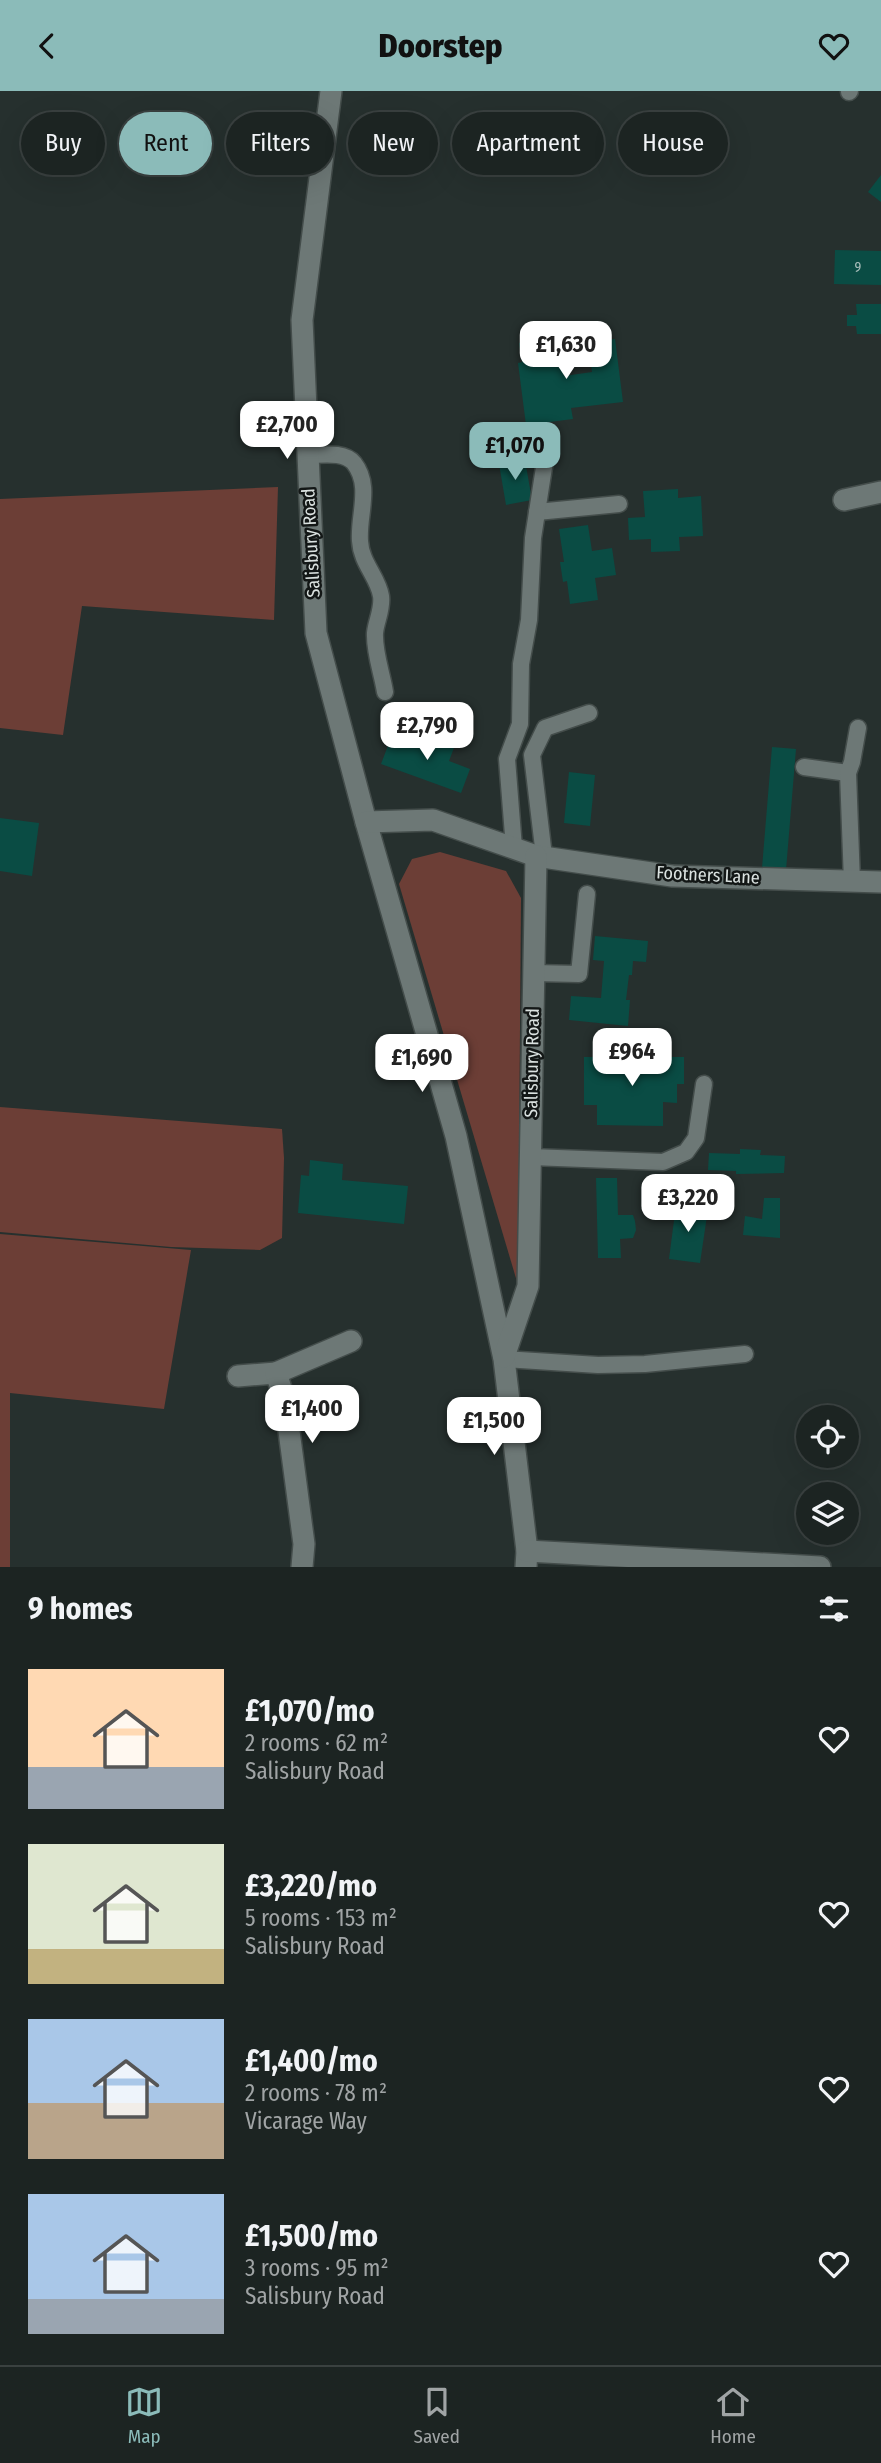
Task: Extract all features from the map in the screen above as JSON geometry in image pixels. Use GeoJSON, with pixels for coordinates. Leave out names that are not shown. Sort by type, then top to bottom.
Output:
{"type":"FeatureCollection","features":[{"type":"Feature","properties":{"kind":"street","name":"Salisbury Road"},"geometry":{"type":"LineString","coordinates":[[331,91],[302,320],[316,633],[366,823],[456,1136],[504,1359],[526,1559]]}},
{"type":"Feature","properties":{"kind":"street"},"geometry":{"type":"LineString","coordinates":[[844,500],[881,492]]}},
{"type":"Feature","properties":{"kind":"street"},"geometry":{"type":"LineString","coordinates":[[366,823],[433,820],[540,856]]}},
{"type":"Feature","properties":{"kind":"street","name":"Salisbury Road"},"geometry":{"type":"LineString","coordinates":[[504,1359],[528,1286],[534,974],[540,856]]}},
{"type":"Feature","properties":{"kind":"street","name":"Footners Lane"},"geometry":{"type":"LineString","coordinates":[[540,856],[672,876],[881,882]]}},
{"type":"Feature","properties":{"kind":"street"},"geometry":{"type":"LineString","coordinates":[[238,1376],[276,1373],[351,1341]]}},
{"type":"Feature","properties":{"kind":"street"},"geometry":{"type":"LineString","coordinates":[[276,1373],[285,1401],[304,1544],[302,1567]]}},
{"type":"Feature","properties":{"kind":"street"},"geometry":{"type":"LineString","coordinates":[[526,1559],[820,1567]]}},
{"type":"Feature","properties":{"kind":"lane"},"geometry":{"type":"LineString","coordinates":[[514,848],[507,759],[520,724],[522,664],[529,620],[533,538],[547,448]]}},
{"type":"Feature","properties":{"kind":"lane"},"geometry":{"type":"LineString","coordinates":[[308,455],[342,455],[355,464],[360,476],[364,490],[359,540],[362,556],[381,598],[375,634],[386,692]]}},
{"type":"Feature","properties":{"kind":"lane"},"geometry":{"type":"LineString","coordinates":[[537,512],[619,504]]}},
{"type":"Feature","properties":{"kind":"lane"},"geometry":{"type":"LineString","coordinates":[[540,856],[532,755],[545,728],[589,713]]}},
{"type":"Feature","properties":{"kind":"lane"},"geometry":{"type":"LineString","coordinates":[[852,882],[848,773],[858,728]]}},
{"type":"Feature","properties":{"kind":"lane"},"geometry":{"type":"LineString","coordinates":[[804,767],[848,773]]}},
{"type":"Feature","properties":{"kind":"lane"},"geometry":{"type":"LineString","coordinates":[[534,974],[579,974],[587,894]]}},
{"type":"Feature","properties":{"kind":"lane"},"geometry":{"type":"LineString","coordinates":[[531,1157],[663,1162],[686,1151],[696,1137],[704,1084]]}},
{"type":"Feature","properties":{"kind":"lane"},"geometry":{"type":"LineString","coordinates":[[504,1359],[598,1365],[645,1364],[745,1354]]}},
{"type":"Feature","properties":{"kind":"shaded area"},"geometry":{"type":"Polygon","coordinates":[[[278,487],[274,620],[82,606],[63,735],[0,728],[0,499],[278,487]]]}},
{"type":"Feature","properties":{"kind":"shaded area"},"geometry":{"type":"Polygon","coordinates":[[[440,852],[506,871],[521,898],[518,1285],[399,884],[412,859],[440,852]]]}},
{"type":"Feature","properties":{"kind":"shaded area"},"geometry":{"type":"Polygon","coordinates":[[[0,1107],[282,1129],[282,1238],[260,1250],[171,1247],[0,1232],[0,1107]]]}},
{"type":"Feature","properties":{"kind":"shaded area"},"geometry":{"type":"Polygon","coordinates":[[[0,1234],[191,1250],[164,1409],[10,1393],[10,1567],[0,1567],[0,1234]]]}},
{"type":"Feature","properties":{"kind":"building"},"geometry":{"type":"Polygon","coordinates":[[[881,175],[881,202],[868,192],[881,175]]]}},
{"type":"Feature","properties":{"kind":"building"},"geometry":{"type":"Polygon","coordinates":[[[835,250],[881,251],[881,285],[834,284],[835,250]]]}},
{"type":"Feature","properties":{"kind":"building"},"geometry":{"type":"Polygon","coordinates":[[[856,304],[881,304],[881,334],[857,334],[856,326],[847,326],[847,315],[857,315],[856,304]]]}},
{"type":"Feature","properties":{"kind":"building"},"geometry":{"type":"Polygon","coordinates":[[[558,338],[564,376],[592,372],[588,343],[615,339],[623,402],[571,408],[573,419],[526,425],[518,363],[522,362],[519,343],[558,338]]]}},
{"type":"Feature","properties":{"kind":"building"},"geometry":{"type":"Polygon","coordinates":[[[525,460],[532,500],[506,505],[499,464],[525,460]]]}},
{"type":"Feature","properties":{"kind":"building"},"geometry":{"type":"Polygon","coordinates":[[[678,489],[678,498],[701,496],[703,536],[679,537],[680,551],[651,552],[651,539],[629,540],[628,518],[645,517],[643,491],[678,489]]]}},
{"type":"Feature","properties":{"kind":"building"},"geometry":{"type":"Polygon","coordinates":[[[588,525],[592,551],[612,548],[616,575],[595,578],[598,600],[570,604],[567,581],[563,582],[560,562],[564,562],[559,529],[588,525]]]}},
{"type":"Feature","properties":{"kind":"building"},"geometry":{"type":"Polygon","coordinates":[[[410,736],[426,742],[428,736],[455,745],[449,761],[470,769],[461,793],[381,764],[389,743],[399,746],[401,741],[408,744],[410,736]]]}},
{"type":"Feature","properties":{"kind":"building"},"geometry":{"type":"Polygon","coordinates":[[[772,747],[796,749],[786,870],[762,868],[772,747]]]}},
{"type":"Feature","properties":{"kind":"building"},"geometry":{"type":"Polygon","coordinates":[[[569,772],[595,775],[590,826],[564,823],[569,772]]]}},
{"type":"Feature","properties":{"kind":"building"},"geometry":{"type":"Polygon","coordinates":[[[0,818],[39,823],[32,876],[0,871],[0,818]]]}},
{"type":"Feature","properties":{"kind":"building"},"geometry":{"type":"Polygon","coordinates":[[[595,936],[648,941],[646,962],[633,961],[632,975],[629,975],[626,1000],[630,1000],[628,1026],[569,1020],[571,996],[601,998],[604,961],[593,960],[595,936]]]}},
{"type":"Feature","properties":{"kind":"building"},"geometry":{"type":"Polygon","coordinates":[[[584,1057],[684,1057],[684,1084],[677,1084],[677,1103],[663,1102],[663,1126],[597,1125],[597,1105],[584,1105],[584,1057]]]}},
{"type":"Feature","properties":{"kind":"building"},"geometry":{"type":"Polygon","coordinates":[[[740,1149],[761,1150],[760,1155],[785,1156],[784,1173],[736,1174],[736,1171],[708,1170],[709,1153],[740,1154],[740,1149]]]}},
{"type":"Feature","properties":{"kind":"building"},"geometry":{"type":"Polygon","coordinates":[[[310,1160],[343,1164],[342,1180],[408,1186],[404,1224],[298,1213],[301,1175],[309,1176],[310,1160]]]}},
{"type":"Feature","properties":{"kind":"building"},"geometry":{"type":"Polygon","coordinates":[[[596,1178],[617,1178],[618,1215],[633,1215],[635,1221],[633,1238],[620,1239],[621,1258],[598,1258],[596,1178]]]}},
{"type":"Feature","properties":{"kind":"building"},"geometry":{"type":"Polygon","coordinates":[[[764,1198],[780,1198],[780,1238],[743,1235],[745,1216],[762,1219],[764,1198]]]}},
{"type":"Feature","properties":{"kind":"building"},"geometry":{"type":"Polygon","coordinates":[[[676,1205],[708,1209],[700,1263],[669,1259],[676,1205]]]}}]}
